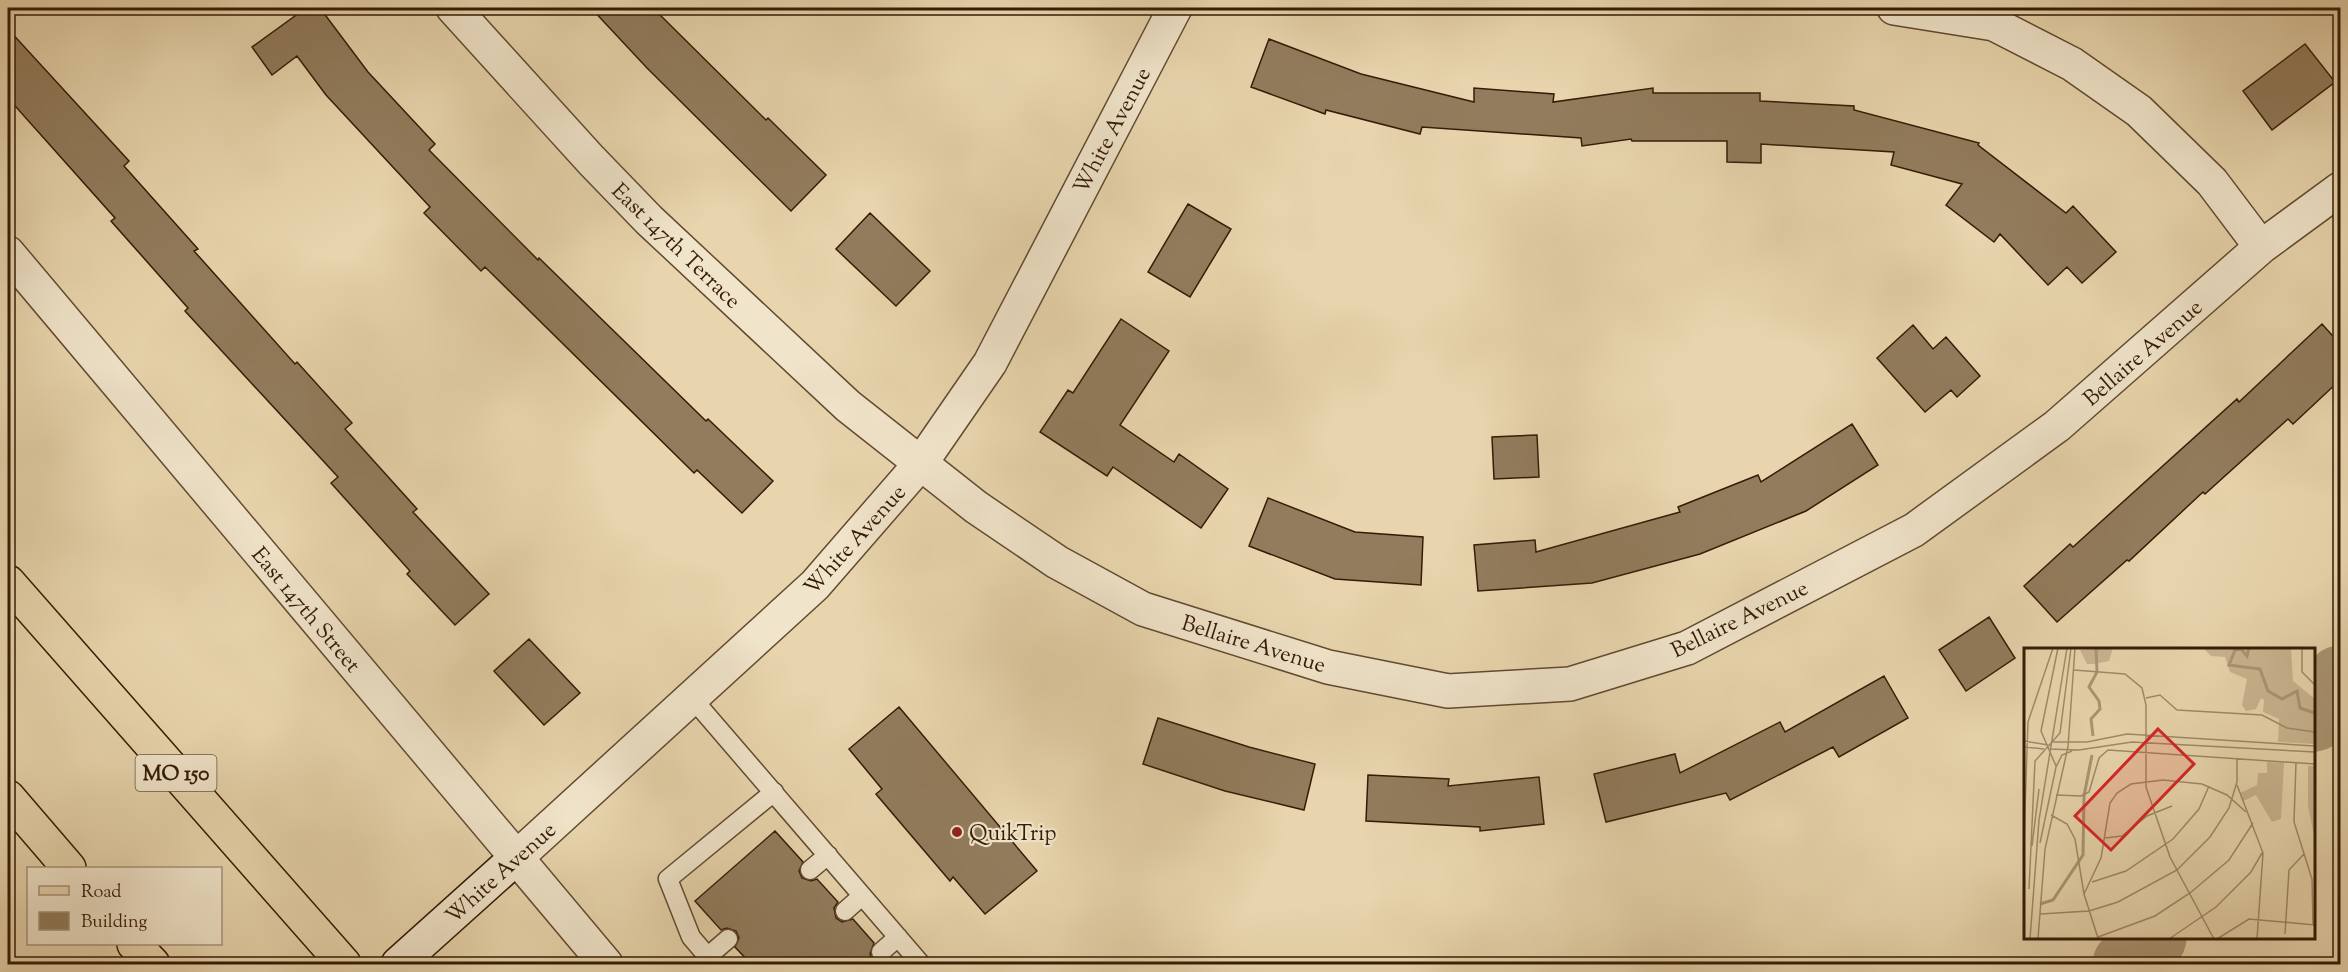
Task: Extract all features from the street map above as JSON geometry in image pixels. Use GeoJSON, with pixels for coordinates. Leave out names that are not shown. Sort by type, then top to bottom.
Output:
{"type":"FeatureCollection","features":[{"type":"Feature","properties":{"kind":"main road","name":"MO 150"},"geometry":{"type":"LineString","coordinates":[[8,582],[344,964]]}},
{"type":"Feature","properties":{"kind":"main road"},"geometry":{"type":"LineString","coordinates":[[8,797],[68,867]]}},
{"type":"Feature","properties":{"kind":"main road"},"geometry":{"type":"LineString","coordinates":[[135,945],[153,964]]}},
{"type":"Feature","properties":{"kind":"street","name":"East 147th Terrace"},"geometry":{"type":"LineString","coordinates":[[453,8],[583,152],[649,220],[848,406],[921,463]]}},
{"type":"Feature","properties":{"kind":"street","name":"White Avenue"},"geometry":{"type":"LineString","coordinates":[[398,964],[815,585],[921,463],[990,363],[1175,8]]}},
{"type":"Feature","properties":{"kind":"street"},"geometry":{"type":"LineString","coordinates":[[1894,8],[1994,24],[2072,64],[2139,111],[2212,182],[2261,247]]}},
{"type":"Feature","properties":{"kind":"street","name":"Bellaire Avenue"},"geometry":{"type":"LineString","coordinates":[[921,463],[976,507],[1057,562],[1143,609],[1328,668],[1448,690],[1570,684],[1687,648],[1914,530],[2057,426],[2261,247],[2340,189]]}},
{"type":"Feature","properties":{"kind":"street","name":"East 147th Street"},"geometry":{"type":"LineString","coordinates":[[8,254],[606,964]]}},
{"type":"Feature","properties":{"kind":"lane"},"geometry":{"type":"LineString","coordinates":[[692,698],[921,964]]}},
{"type":"Feature","properties":{"kind":"lane"},"geometry":{"type":"LineString","coordinates":[[728,939],[711,961],[691,937],[668,879],[774,792]]}},
{"type":"Feature","properties":{"kind":"lane"},"geometry":{"type":"LineString","coordinates":[[810,870],[828,855]]}},
{"type":"Feature","properties":{"kind":"lane"},"geometry":{"type":"LineString","coordinates":[[845,911],[862,896]]}},
{"type":"Feature","properties":{"kind":"lane"},"geometry":{"type":"LineString","coordinates":[[882,952],[898,937]]}},
{"type":"Feature","properties":{"kind":"building"},"geometry":{"type":"Polygon","coordinates":[[[306,8],[320,8],[368,72],[435,144],[429,150],[538,260],[539,258],[706,421],[708,419],[773,481],[742,513],[697,470],[694,473],[485,267],[481,271],[424,213],[430,207],[326,95],[297,56],[272,75],[252,47],[306,8]]]}},
{"type":"Feature","properties":{"kind":"building"},"geometry":{"type":"Polygon","coordinates":[[[591,8],[653,8],[766,120],[768,118],[826,175],[791,211],[647,68],[591,8]]]}},
{"type":"Feature","properties":{"kind":"building"},"geometry":{"type":"Polygon","coordinates":[[[8,29],[129,161],[124,166],[198,249],[194,251],[295,364],[297,362],[352,423],[345,429],[417,509],[413,512],[489,594],[455,625],[407,574],[410,571],[331,483],[338,477],[185,311],[188,308],[111,221],[115,218],[8,98],[8,29]]]}},
{"type":"Feature","properties":{"kind":"building"},"geometry":{"type":"Polygon","coordinates":[[[1269,39],[1361,74],[1474,102],[1474,88],[1554,94],[1553,102],[1653,88],[1653,93],[1760,93],[1760,101],[1854,106],[1854,110],[1979,143],[1978,145],[2066,213],[2073,206],[2116,252],[2082,283],[2067,267],[2048,285],[2000,234],[1994,242],[1946,205],[1962,184],[1891,165],[1894,152],[1761,144],[1761,163],[1727,162],[1727,141],[1632,141],[1631,139],[1582,146],[1581,138],[1422,127],[1420,134],[1326,110],[1325,114],[1251,87],[1269,39]]]}},
{"type":"Feature","properties":{"kind":"building"},"geometry":{"type":"Polygon","coordinates":[[[2305,44],[2335,82],[2272,130],[2243,91],[2305,44]]]}},
{"type":"Feature","properties":{"kind":"building"},"geometry":{"type":"Polygon","coordinates":[[[1188,204],[1231,229],[1190,297],[1148,272],[1188,204]]]}},
{"type":"Feature","properties":{"kind":"building"},"geometry":{"type":"Polygon","coordinates":[[[870,213],[930,271],[896,306],[836,249],[870,213]]]}},
{"type":"Feature","properties":{"kind":"building"},"geometry":{"type":"Polygon","coordinates":[[[1121,319],[1169,351],[1120,425],[1174,462],[1179,454],[1228,489],[1201,528],[1113,467],[1107,476],[1040,432],[1068,390],[1073,393],[1121,319]]]}},
{"type":"Feature","properties":{"kind":"building"},"geometry":{"type":"Polygon","coordinates":[[[2322,324],[2340,344],[2340,380],[2293,424],[2288,419],[2057,622],[2024,586],[2070,544],[2073,547],[2237,399],[2239,402],[2322,324]]]}},
{"type":"Feature","properties":{"kind":"building"},"geometry":{"type":"Polygon","coordinates":[[[1913,325],[1933,349],[1946,337],[1980,376],[1957,397],[1951,390],[1925,412],[1877,358],[1913,325]]]}},
{"type":"Feature","properties":{"kind":"building"},"geometry":{"type":"Polygon","coordinates":[[[1852,424],[1878,465],[1806,511],[1700,554],[1592,583],[1478,591],[1474,545],[1535,540],[1536,552],[1680,512],[1678,507],[1758,475],[1761,482],[1852,424]]]}},
{"type":"Feature","properties":{"kind":"building"},"geometry":{"type":"Polygon","coordinates":[[[1537,435],[1539,477],[1494,479],[1492,437],[1537,435]]]}},
{"type":"Feature","properties":{"kind":"building"},"geometry":{"type":"Polygon","coordinates":[[[1268,498],[1355,532],[1423,537],[1421,585],[1335,579],[1249,546],[1268,498]]]}},
{"type":"Feature","properties":{"kind":"building"},"geometry":{"type":"Polygon","coordinates":[[[1989,617],[2015,658],[1966,691],[1939,650],[1989,617]]]}},
{"type":"Feature","properties":{"kind":"building"},"geometry":{"type":"Polygon","coordinates":[[[529,639],[580,693],[544,725],[494,671],[529,639]]]}},
{"type":"Feature","properties":{"kind":"building"},"geometry":{"type":"Polygon","coordinates":[[[1884,676],[1908,718],[1839,757],[1833,747],[1730,800],[1726,793],[1606,822],[1594,774],[1675,754],[1680,773],[1780,722],[1785,732],[1884,676]]]}},
{"type":"Feature","properties":{"kind":"building","name":"QuikTrip"},"geometry":{"type":"Polygon","coordinates":[[[899,707],[1037,871],[985,914],[953,877],[950,881],[876,794],[882,789],[849,749],[899,707]]]}},
{"type":"Feature","properties":{"kind":"building"},"geometry":{"type":"Polygon","coordinates":[[[1158,718],[1249,747],[1315,764],[1304,810],[1225,791],[1143,764],[1158,718]]]}},
{"type":"Feature","properties":{"kind":"building"},"geometry":{"type":"Polygon","coordinates":[[[1368,775],[1449,779],[1448,786],[1539,777],[1544,824],[1480,831],[1480,827],[1366,821],[1368,775]]]}},
{"type":"Feature","properties":{"kind":"building"},"geometry":{"type":"Polygon","coordinates":[[[775,831],[803,862],[799,871],[802,878],[811,881],[817,879],[838,902],[834,908],[836,918],[842,922],[853,919],[874,943],[870,954],[873,960],[883,963],[889,960],[892,964],[751,964],[735,947],[739,938],[736,931],[727,928],[721,930],[695,901],[775,831]]]}},
{"type":"Feature","properties":{"kind":"waterway"},"geometry":{"type":"LineString","coordinates":[[2315,716],[2340,680]]}},
{"type":"Feature","properties":{"kind":"waterway"},"geometry":{"type":"LineString","coordinates":[[2127,964],[2143,951],[2151,939]]}},
{"type":"Feature","properties":{"kind":"place","name":"QuikTrip"},"geometry":{"type":"Point","coordinates":[957,832]}}]}
